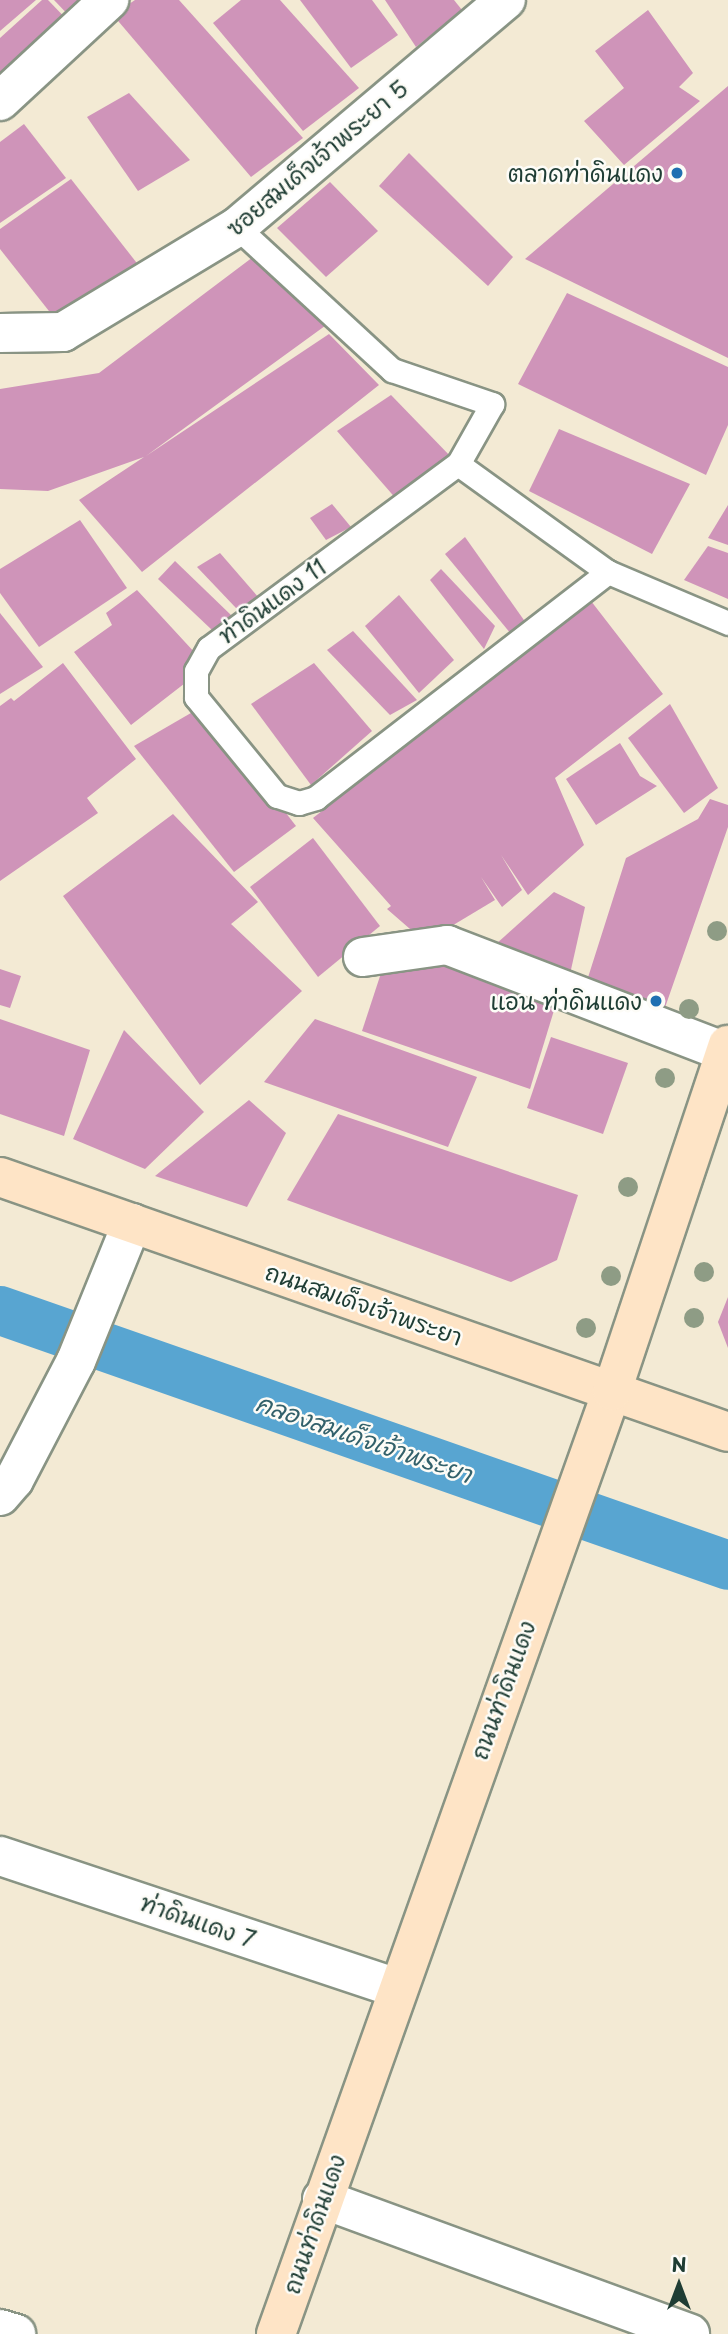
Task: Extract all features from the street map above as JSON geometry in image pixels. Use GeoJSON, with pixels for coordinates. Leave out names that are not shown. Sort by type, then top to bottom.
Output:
{"type":"FeatureCollection","features":[{"type":"Feature","properties":{"kind":"street"},"geometry":{"type":"LineString","coordinates":[[0,101],[110,0]]}},
{"type":"Feature","properties":{"kind":"street","name":"ซอยสมเด็จเจ้าพระยา 5"},"geometry":{"type":"LineString","coordinates":[[0,332],[63,332],[237,227],[506,0]]}},
{"type":"Feature","properties":{"kind":"street"},"geometry":{"type":"LineString","coordinates":[[363,957],[447,945],[727,1048]]}},
{"type":"Feature","properties":{"kind":"street","name":"ถนนท่าดินแดง"},"geometry":{"type":"LineString","coordinates":[[276,2334],[396,1988],[612,1391],[727,1048]]}},
{"type":"Feature","properties":{"kind":"street","name":"ถนนสมเด็จเจ้าพระยา"},"geometry":{"type":"LineString","coordinates":[[0,1177],[728,1432]]}},
{"type":"Feature","properties":{"kind":"street"},"geometry":{"type":"LineString","coordinates":[[0,1496],[14,1480],[76,1361],[107,1279],[132,1223]]}},
{"type":"Feature","properties":{"kind":"street","name":"ท่าดินแดง 7"},"geometry":{"type":"LineString","coordinates":[[0,1855],[396,1988]]}},
{"type":"Feature","properties":{"kind":"street"},"geometry":{"type":"LineString","coordinates":[[323,2199],[690,2334]]}},
{"type":"Feature","properties":{"kind":"street"},"geometry":{"type":"LineString","coordinates":[[0,2329],[16,2334]]}},
{"type":"Feature","properties":{"kind":"lane"},"geometry":{"type":"LineString","coordinates":[[237,227],[392,369],[492,404],[458,464],[608,572],[728,623]]}},
{"type":"Feature","properties":{"kind":"lane","name":"ท่าดินแดง 11"},"geometry":{"type":"LineString","coordinates":[[458,464],[209,648],[196,671],[197,697],[277,796],[299,803],[316,798],[608,572]]}},
{"type":"Feature","properties":{"kind":"building"},"geometry":{"type":"Polygon","coordinates":[[[0,0],[36,0],[0,31],[0,0]]]}},
{"type":"Feature","properties":{"kind":"building"},"geometry":{"type":"Polygon","coordinates":[[[42,0],[48,0],[75,28],[0,80],[0,38],[42,0]]]}},
{"type":"Feature","properties":{"kind":"building"},"geometry":{"type":"Polygon","coordinates":[[[54,0],[96,0],[74,21],[54,0]]]}},
{"type":"Feature","properties":{"kind":"building"},"geometry":{"type":"Polygon","coordinates":[[[135,0],[179,0],[303,138],[251,177],[113,15],[135,0]]]}},
{"type":"Feature","properties":{"kind":"building"},"geometry":{"type":"Polygon","coordinates":[[[241,0],[280,0],[359,88],[303,131],[213,23],[241,0]]]}},
{"type":"Feature","properties":{"kind":"building"},"geometry":{"type":"Polygon","coordinates":[[[300,0],[372,0],[398,35],[351,68],[300,0]]]}},
{"type":"Feature","properties":{"kind":"building"},"geometry":{"type":"Polygon","coordinates":[[[385,0],[454,0],[462,10],[416,47],[385,0]]]}},
{"type":"Feature","properties":{"kind":"building"},"geometry":{"type":"Polygon","coordinates":[[[648,10],[693,73],[679,87],[700,101],[624,165],[584,121],[624,88],[595,51],[648,10]]]}},
{"type":"Feature","properties":{"kind":"building","name":"ตลาดท่าดินแดง"},"geometry":{"type":"Polygon","coordinates":[[[728,86],[728,358],[525,259],[728,86]]]}},
{"type":"Feature","properties":{"kind":"building"},"geometry":{"type":"Polygon","coordinates":[[[129,93],[190,160],[138,191],[87,117],[129,93]]]}},
{"type":"Feature","properties":{"kind":"building"},"geometry":{"type":"Polygon","coordinates":[[[24,124],[66,178],[0,223],[0,142],[24,124]]]}},
{"type":"Feature","properties":{"kind":"building"},"geometry":{"type":"Polygon","coordinates":[[[409,153],[513,257],[488,286],[379,186],[409,153]]]}},
{"type":"Feature","properties":{"kind":"building"},"geometry":{"type":"Polygon","coordinates":[[[71,179],[147,276],[60,325],[0,249],[0,229],[71,179]]]}},
{"type":"Feature","properties":{"kind":"building"},"geometry":{"type":"Polygon","coordinates":[[[330,182],[378,231],[326,277],[277,228],[330,182]]]}},
{"type":"Feature","properties":{"kind":"building"},"geometry":{"type":"Polygon","coordinates":[[[253,257],[329,323],[146,456],[329,334],[379,385],[142,572],[79,500],[144,457],[48,491],[0,489],[0,389],[99,373],[253,257]]]}},
{"type":"Feature","properties":{"kind":"building"},"geometry":{"type":"Polygon","coordinates":[[[567,293],[728,367],[728,425],[706,475],[518,384],[567,293]]]}},
{"type":"Feature","properties":{"kind":"building"},"geometry":{"type":"Polygon","coordinates":[[[391,395],[454,460],[398,501],[337,431],[391,395]]]}},
{"type":"Feature","properties":{"kind":"building"},"geometry":{"type":"Polygon","coordinates":[[[559,429],[690,484],[652,554],[529,491],[559,429]]]}},
{"type":"Feature","properties":{"kind":"building"},"geometry":{"type":"Polygon","coordinates":[[[332,504],[351,527],[326,540],[310,518],[332,504]]]}},
{"type":"Feature","properties":{"kind":"building"},"geometry":{"type":"Polygon","coordinates":[[[728,505],[728,545],[708,538],[728,505]]]}},
{"type":"Feature","properties":{"kind":"building"},"geometry":{"type":"Polygon","coordinates":[[[80,520],[127,588],[39,647],[0,593],[0,569],[80,520]]]}},
{"type":"Feature","properties":{"kind":"building"},"geometry":{"type":"Polygon","coordinates":[[[465,537],[526,623],[511,634],[445,554],[465,537]]]}},
{"type":"Feature","properties":{"kind":"building"},"geometry":{"type":"Polygon","coordinates":[[[708,546],[728,553],[728,599],[684,580],[708,546]]]}},
{"type":"Feature","properties":{"kind":"building"},"geometry":{"type":"Polygon","coordinates":[[[220,553],[259,598],[236,608],[197,567],[220,553]]]}},
{"type":"Feature","properties":{"kind":"building"},"geometry":{"type":"Polygon","coordinates":[[[175,561],[232,616],[212,630],[158,579],[175,561]]]}},
{"type":"Feature","properties":{"kind":"building"},"geometry":{"type":"Polygon","coordinates":[[[441,569],[495,626],[484,649],[430,580],[441,569]]]}},
{"type":"Feature","properties":{"kind":"building"},"geometry":{"type":"Polygon","coordinates":[[[137,590],[196,654],[189,680],[131,725],[74,652],[112,625],[106,613],[137,590]]]}},
{"type":"Feature","properties":{"kind":"building"},"geometry":{"type":"Polygon","coordinates":[[[399,595],[454,660],[419,693],[365,626],[399,595]]]}},
{"type":"Feature","properties":{"kind":"building"},"geometry":{"type":"Polygon","coordinates":[[[591,601],[663,694],[555,778],[584,845],[528,895],[501,855],[522,890],[502,907],[481,877],[495,900],[425,942],[387,909],[391,906],[313,818],[591,601]]]}},
{"type":"Feature","properties":{"kind":"building"},"geometry":{"type":"Polygon","coordinates":[[[0,613],[43,667],[0,694],[0,613]]]}},
{"type":"Feature","properties":{"kind":"building"},"geometry":{"type":"Polygon","coordinates":[[[353,631],[417,700],[390,715],[327,650],[353,631]]]}},
{"type":"Feature","properties":{"kind":"building"},"geometry":{"type":"Polygon","coordinates":[[[63,663],[136,759],[87,798],[98,813],[0,881],[0,706],[11,698],[14,701],[63,663]]]}},
{"type":"Feature","properties":{"kind":"building"},"geometry":{"type":"Polygon","coordinates":[[[314,663],[372,731],[311,785],[251,704],[314,663]]]}},
{"type":"Feature","properties":{"kind":"building"},"geometry":{"type":"Polygon","coordinates":[[[670,704],[718,788],[684,813],[628,738],[670,704]]]}},
{"type":"Feature","properties":{"kind":"building"},"geometry":{"type":"Polygon","coordinates":[[[203,706],[296,826],[234,872],[134,746],[203,706]]]}},
{"type":"Feature","properties":{"kind":"building"},"geometry":{"type":"Polygon","coordinates":[[[620,743],[640,776],[657,786],[596,825],[566,779],[620,743]]]}},
{"type":"Feature","properties":{"kind":"building"},"geometry":{"type":"Polygon","coordinates":[[[710,799],[728,805],[728,827],[661,1019],[584,990],[626,858],[698,819],[710,799]]]}},
{"type":"Feature","properties":{"kind":"building"},"geometry":{"type":"Polygon","coordinates":[[[173,814],[258,902],[231,924],[302,991],[200,1085],[63,896],[173,814]]]}},
{"type":"Feature","properties":{"kind":"building"},"geometry":{"type":"Polygon","coordinates":[[[313,838],[380,926],[318,977],[250,887],[313,838]]]}},
{"type":"Feature","properties":{"kind":"building"},"geometry":{"type":"Polygon","coordinates":[[[554,892],[585,907],[568,983],[486,953],[554,892]]]}},
{"type":"Feature","properties":{"kind":"building"},"geometry":{"type":"Polygon","coordinates":[[[443,952],[559,994],[530,1089],[362,1031],[382,970],[443,952]]]}},
{"type":"Feature","properties":{"kind":"building"},"geometry":{"type":"Polygon","coordinates":[[[0,969],[21,976],[10,1008],[0,1005],[0,969]]]}},
{"type":"Feature","properties":{"kind":"building"},"geometry":{"type":"Polygon","coordinates":[[[0,1019],[90,1050],[64,1136],[0,1114],[0,1019]]]}},
{"type":"Feature","properties":{"kind":"building"},"geometry":{"type":"Polygon","coordinates":[[[315,1019],[477,1077],[448,1147],[264,1082],[315,1019]]]}},
{"type":"Feature","properties":{"kind":"building"},"geometry":{"type":"Polygon","coordinates":[[[124,1030],[204,1112],[145,1169],[73,1139],[124,1030]]]}},
{"type":"Feature","properties":{"kind":"building"},"geometry":{"type":"Polygon","coordinates":[[[551,1037],[628,1063],[603,1134],[527,1108],[551,1037]]]}},
{"type":"Feature","properties":{"kind":"building"},"geometry":{"type":"Polygon","coordinates":[[[249,1100],[286,1133],[247,1207],[155,1176],[249,1100]]]}},
{"type":"Feature","properties":{"kind":"building"},"geometry":{"type":"Polygon","coordinates":[[[338,1114],[578,1195],[557,1260],[511,1282],[287,1200],[338,1114]]]}},
{"type":"Feature","properties":{"kind":"building"},"geometry":{"type":"Polygon","coordinates":[[[728,1297],[728,1348],[718,1322],[728,1297]]]}},
{"type":"Feature","properties":{"kind":"waterway","name":"คลองสมเด็จเจ้าพระยา"},"geometry":{"type":"LineString","coordinates":[[0,1310],[728,1565]]}},
{"type":"Feature","properties":{"kind":"place","name":"ตลาดท่าดินแดง"},"geometry":{"type":"Point","coordinates":[677,173]}},
{"type":"Feature","properties":{"kind":"place","name":"แอน ท่าดินแดง"},"geometry":{"type":"Point","coordinates":[656,1001]}}]}
